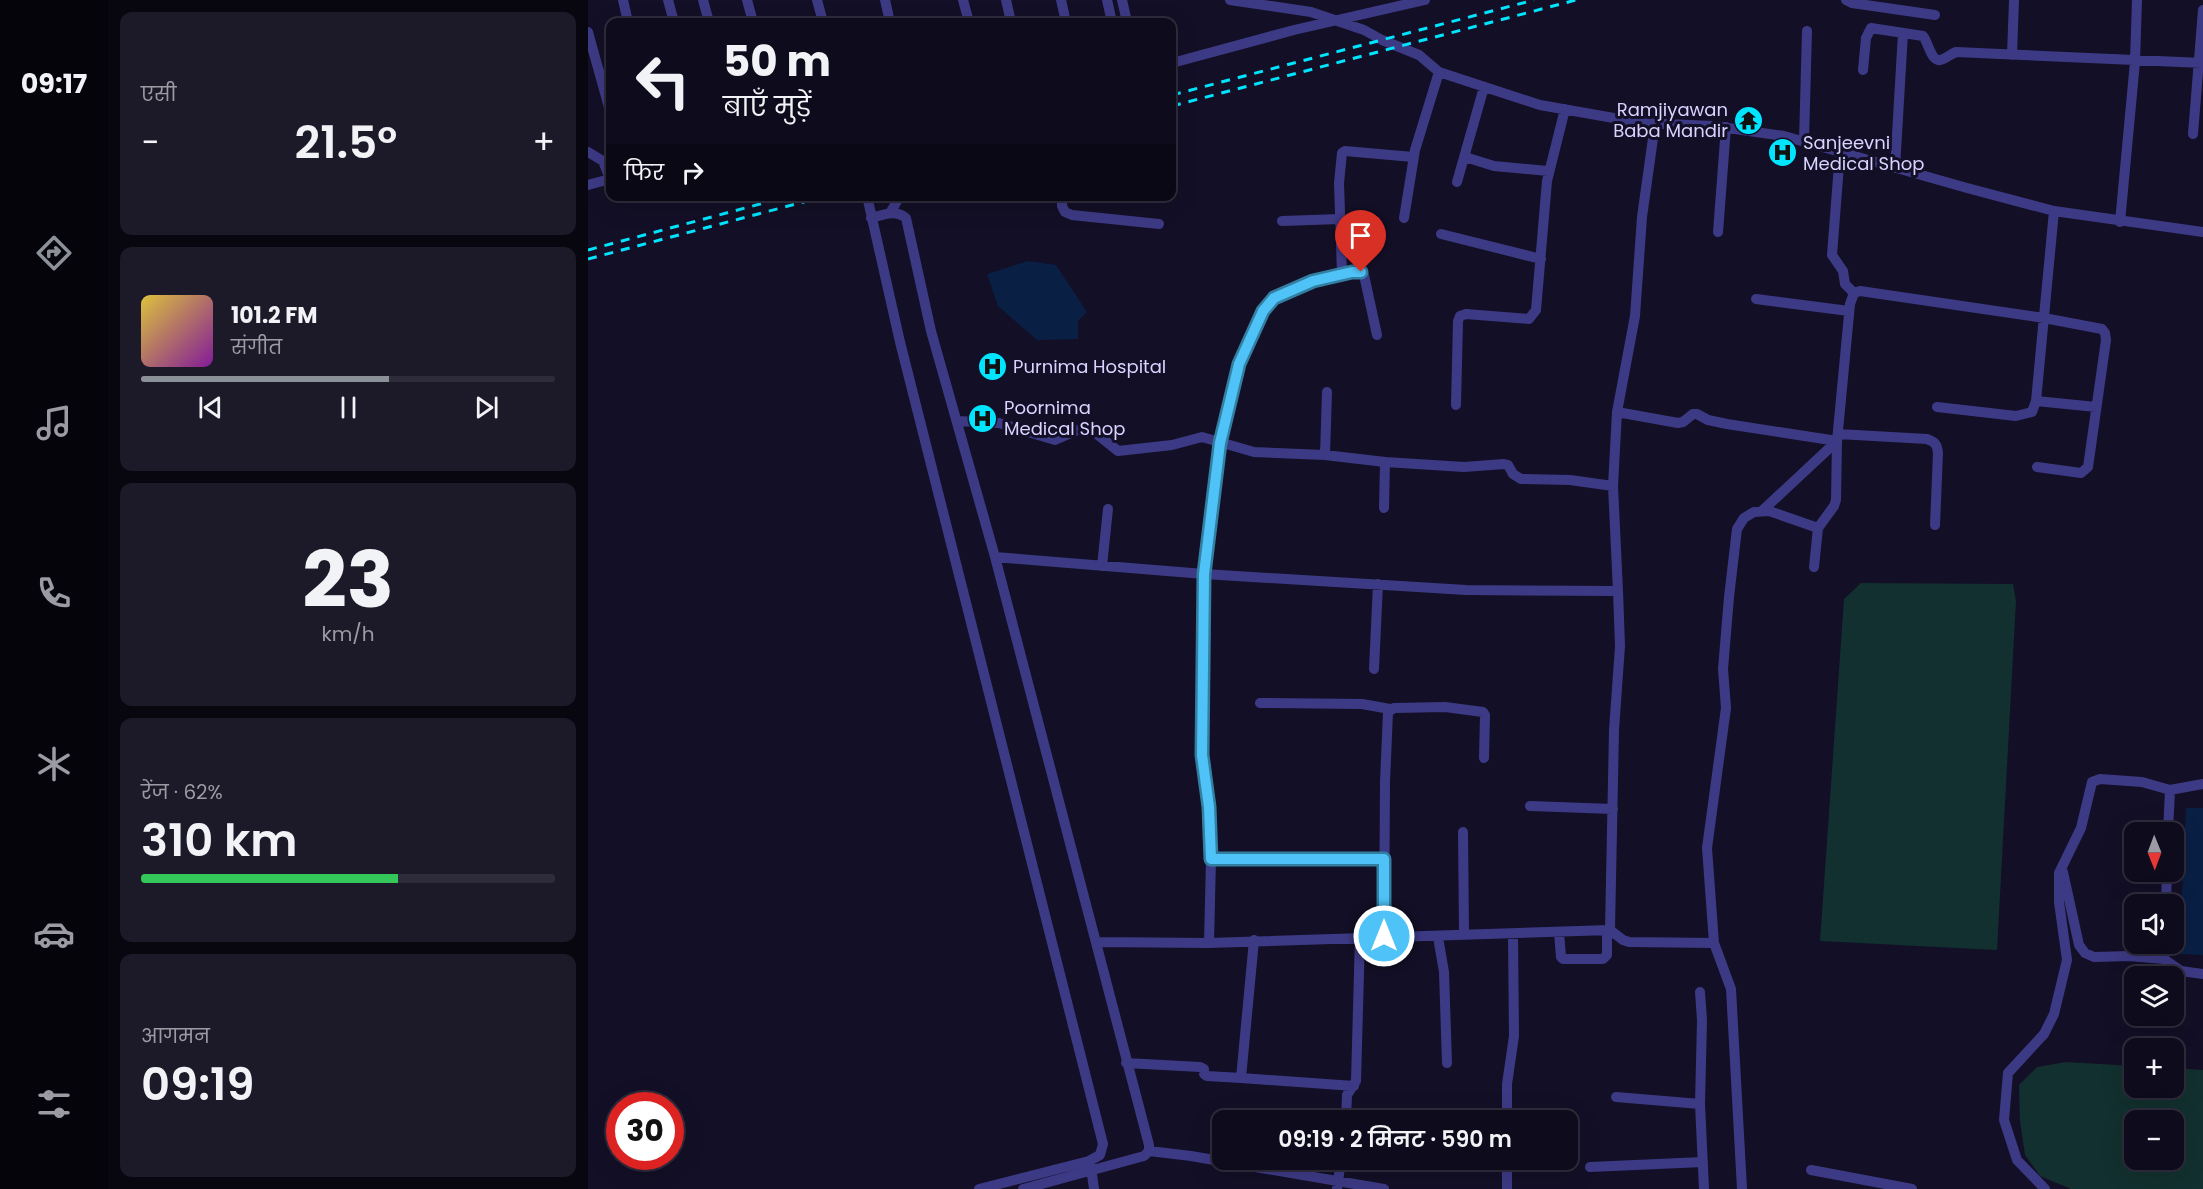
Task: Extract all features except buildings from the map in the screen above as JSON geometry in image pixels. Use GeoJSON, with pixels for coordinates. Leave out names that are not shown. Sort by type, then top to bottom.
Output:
{"type":"FeatureCollection","features":[{"type":"Feature","properties":{"kind":"street"},"geometry":{"type":"LineString","coordinates":[[623,0],[627,18]]}},
{"type":"Feature","properties":{"kind":"street"},"geometry":{"type":"LineString","coordinates":[[668,0],[673,18]]}},
{"type":"Feature","properties":{"kind":"street"},"geometry":{"type":"LineString","coordinates":[[703,0],[709,18]]}},
{"type":"Feature","properties":{"kind":"street"},"geometry":{"type":"LineString","coordinates":[[747,0],[752,18]]}},
{"type":"Feature","properties":{"kind":"street"},"geometry":{"type":"LineString","coordinates":[[817,0],[822,18]]}},
{"type":"Feature","properties":{"kind":"street"},"geometry":{"type":"LineString","coordinates":[[885,0],[889,18]]}},
{"type":"Feature","properties":{"kind":"street"},"geometry":{"type":"LineString","coordinates":[[963,0],[968,18]]}},
{"type":"Feature","properties":{"kind":"street"},"geometry":{"type":"LineString","coordinates":[[1006,0],[1010,18]]}},
{"type":"Feature","properties":{"kind":"street"},"geometry":{"type":"LineString","coordinates":[[1061,0],[1065,18]]}},
{"type":"Feature","properties":{"kind":"street"},"geometry":{"type":"LineString","coordinates":[[1107,0],[1111,18]]}},
{"type":"Feature","properties":{"kind":"street"},"geometry":{"type":"LineString","coordinates":[[1122,0],[1126,18]]}},
{"type":"Feature","properties":{"kind":"street"},"geometry":{"type":"LineString","coordinates":[[1230,0],[1311,12],[1364,30],[1419,55],[1439,72],[1540,105],[1655,124],[1726,127],[1784,136],[2054,211],[2203,232]]}},
{"type":"Feature","properties":{"kind":"street"},"geometry":{"type":"LineString","coordinates":[[1311,12],[1312,0]]}},
{"type":"Feature","properties":{"kind":"street"},"geometry":{"type":"LineString","coordinates":[[1176,62],[1395,4],[1425,0]]}},
{"type":"Feature","properties":{"kind":"street"},"geometry":{"type":"LineString","coordinates":[[1846,0],[1852,3],[1935,15]]}},
{"type":"Feature","properties":{"kind":"street"},"geometry":{"type":"LineString","coordinates":[[2012,55],[2014,0]]}},
{"type":"Feature","properties":{"kind":"street"},"geometry":{"type":"LineString","coordinates":[[2120,222],[2137,0]]}},
{"type":"Feature","properties":{"kind":"street"},"geometry":{"type":"LineString","coordinates":[[2193,134],[2201,63],[2203,10]]}},
{"type":"Feature","properties":{"kind":"street"},"geometry":{"type":"LineString","coordinates":[[1863,70],[1867,32],[1870,28],[1923,36],[1936,60],[1942,60],[1956,52],[2134,62],[2201,63]]}},
{"type":"Feature","properties":{"kind":"street"},"geometry":{"type":"LineString","coordinates":[[588,32],[606,97]]}},
{"type":"Feature","properties":{"kind":"street"},"geometry":{"type":"LineString","coordinates":[[1804,141],[1807,32]]}},
{"type":"Feature","properties":{"kind":"street"},"geometry":{"type":"LineString","coordinates":[[1895,168],[1903,33]]}},
{"type":"Feature","properties":{"kind":"street"},"geometry":{"type":"LineString","coordinates":[[1404,218],[1413,157],[1439,72]]}},
{"type":"Feature","properties":{"kind":"street"},"geometry":{"type":"LineString","coordinates":[[1457,182],[1484,87]]}},
{"type":"Feature","properties":{"kind":"street"},"geometry":{"type":"LineString","coordinates":[[1456,405],[1460,316],[1466,314],[1529,319],[1536,310],[1548,171],[1565,110]]}},
{"type":"Feature","properties":{"kind":"street"},"geometry":{"type":"LineString","coordinates":[[1559,932],[1560,957],[1563,959],[1603,959],[1607,956],[1614,730],[1620,646],[1613,486],[1617,412],[1635,316],[1642,217],[1655,124]]}},
{"type":"Feature","properties":{"kind":"street"},"geometry":{"type":"LineString","coordinates":[[1718,232],[1726,127]]}},
{"type":"Feature","properties":{"kind":"street"},"geometry":{"type":"LineString","coordinates":[[1342,274],[1338,183],[1342,153],[1345,151],[1413,157]]}},
{"type":"Feature","properties":{"kind":"street"},"geometry":{"type":"LineString","coordinates":[[588,152],[603,161],[606,169]]}},
{"type":"Feature","properties":{"kind":"street"},"geometry":{"type":"LineString","coordinates":[[1840,152],[1832,255],[1843,271],[1845,284],[1854,293]]}},
{"type":"Feature","properties":{"kind":"street"},"geometry":{"type":"LineString","coordinates":[[1465,157],[1494,166],[1548,171]]}},
{"type":"Feature","properties":{"kind":"street"},"geometry":{"type":"LineString","coordinates":[[588,185],[606,180]]}},
{"type":"Feature","properties":{"kind":"street"},"geometry":{"type":"LineString","coordinates":[[868,201],[908,375],[1103,1143],[1100,1155],[1091,1166],[1023,1189]]}},
{"type":"Feature","properties":{"kind":"street"},"geometry":{"type":"LineString","coordinates":[[890,213],[897,201]]}},
{"type":"Feature","properties":{"kind":"street"},"geometry":{"type":"LineString","coordinates":[[1062,201],[1065,212],[1072,215],[1159,224]]}},
{"type":"Feature","properties":{"kind":"street"},"geometry":{"type":"LineString","coordinates":[[1937,407],[2025,415],[2031,412],[2036,401],[2054,211]]}},
{"type":"Feature","properties":{"kind":"street"},"geometry":{"type":"LineString","coordinates":[[871,218],[890,213],[903,215],[906,218],[931,331],[995,557],[1149,1145],[1149,1151],[1144,1156],[979,1189]]}},
{"type":"Feature","properties":{"kind":"street"},"geometry":{"type":"LineString","coordinates":[[1282,221],[1340,219]]}},
{"type":"Feature","properties":{"kind":"street"},"geometry":{"type":"LineString","coordinates":[[1442,234],[1541,259]]}},
{"type":"Feature","properties":{"kind":"street"},"geometry":{"type":"LineString","coordinates":[[1209,943],[1211,859],[1209,807],[1202,755],[1204,574],[1220,443],[1239,364],[1266,305],[1274,298],[1306,284],[1356,271],[1364,275],[1377,335]]}},
{"type":"Feature","properties":{"kind":"street"},"geometry":{"type":"LineString","coordinates":[[1854,293],[1860,291],[2044,318],[2102,329],[2105,333],[2088,467],[2081,473],[2037,467]]}},
{"type":"Feature","properties":{"kind":"street"},"geometry":{"type":"LineString","coordinates":[[1814,567],[1818,528],[1834,506],[1849,311],[1854,293]]}},
{"type":"Feature","properties":{"kind":"street"},"geometry":{"type":"LineString","coordinates":[[1756,300],[1849,311]]}},
{"type":"Feature","properties":{"kind":"street"},"geometry":{"type":"LineString","coordinates":[[1325,455],[1327,392]]}},
{"type":"Feature","properties":{"kind":"street"},"geometry":{"type":"LineString","coordinates":[[2036,401],[2096,407]]}},
{"type":"Feature","properties":{"kind":"street"},"geometry":{"type":"LineString","coordinates":[[1617,412],[1678,423],[1697,414],[1708,420],[1728,424],[1838,438],[1934,441],[1938,446],[1935,525]]}},
{"type":"Feature","properties":{"kind":"street"},"geometry":{"type":"LineString","coordinates":[[957,421],[999,423],[1055,440],[1087,426],[1118,451],[1172,445],[1202,437],[1254,452],[1325,455],[1385,462],[1464,467],[1504,464],[1508,465],[1513,474],[1521,478],[1570,480],[1613,486]]}},
{"type":"Feature","properties":{"kind":"street"},"geometry":{"type":"LineString","coordinates":[[1742,1189],[1731,989],[1714,943],[1707,848],[1726,708],[1724,669],[1729,597],[1739,524],[1744,518],[1762,511],[1838,438]]}},
{"type":"Feature","properties":{"kind":"street"},"geometry":{"type":"LineString","coordinates":[[1384,507],[1385,462]]}},
{"type":"Feature","properties":{"kind":"street"},"geometry":{"type":"LineString","coordinates":[[1102,566],[1108,509]]}},
{"type":"Feature","properties":{"kind":"street"},"geometry":{"type":"LineString","coordinates":[[1762,511],[1818,528]]}},
{"type":"Feature","properties":{"kind":"street"},"geometry":{"type":"LineString","coordinates":[[995,557],[1204,574],[1466,590],[1618,591]]}},
{"type":"Feature","properties":{"kind":"street"},"geometry":{"type":"LineString","coordinates":[[1374,669],[1378,584]]}},
{"type":"Feature","properties":{"kind":"street"},"geometry":{"type":"LineString","coordinates":[[1260,703],[1362,704],[1390,709],[1445,707],[1483,712],[1485,715],[1484,758]]}},
{"type":"Feature","properties":{"kind":"street"},"geometry":{"type":"LineString","coordinates":[[1384,936],[1385,771],[1390,709]]}},
{"type":"Feature","properties":{"kind":"street"},"geometry":{"type":"LineString","coordinates":[[2045,1189],[2017,1160],[2004,1120],[2008,1073],[2044,1034],[2054,1014],[2067,960],[2059,902],[2059,873],[2081,828],[2092,782],[2100,779],[2142,782],[2170,790],[2203,784]]}},
{"type":"Feature","properties":{"kind":"street"},"geometry":{"type":"LineString","coordinates":[[2168,822],[2170,790]]}},
{"type":"Feature","properties":{"kind":"street"},"geometry":{"type":"LineString","coordinates":[[1530,806],[1613,809]]}},
{"type":"Feature","properties":{"kind":"street"},"geometry":{"type":"LineString","coordinates":[[1463,832],[1464,933]]}},
{"type":"Feature","properties":{"kind":"street"},"geometry":{"type":"LineString","coordinates":[[1211,859],[1384,859]]}},
{"type":"Feature","properties":{"kind":"street"},"geometry":{"type":"LineString","coordinates":[[2062,866],[2079,945],[2085,953],[2094,957],[2129,956],[2164,959],[2181,971],[2203,974]]}},
{"type":"Feature","properties":{"kind":"street"},"geometry":{"type":"LineString","coordinates":[[1096,942],[1209,943],[1609,930],[1629,942],[1714,943]]}},
{"type":"Feature","properties":{"kind":"street"},"geometry":{"type":"LineString","coordinates":[[1507,1110],[1507,1084],[1514,1036],[1513,934]]}},
{"type":"Feature","properties":{"kind":"street"},"geometry":{"type":"LineString","coordinates":[[1346,1110],[1347,1095],[1356,1081],[1360,937]]}},
{"type":"Feature","properties":{"kind":"street"},"geometry":{"type":"LineString","coordinates":[[1438,937],[1444,972],[1447,1063]]}},
{"type":"Feature","properties":{"kind":"street"},"geometry":{"type":"LineString","coordinates":[[1241,1078],[1254,940]]}},
{"type":"Feature","properties":{"kind":"street"},"geometry":{"type":"LineString","coordinates":[[2164,954],[2164,959]]}},
{"type":"Feature","properties":{"kind":"street"},"geometry":{"type":"LineString","coordinates":[[1700,992],[1702,1020],[1700,1104],[1704,1189]]}},
{"type":"Feature","properties":{"kind":"street"},"geometry":{"type":"LineString","coordinates":[[1126,1063],[1200,1067],[1208,1076],[1354,1086]]}},
{"type":"Feature","properties":{"kind":"street"},"geometry":{"type":"LineString","coordinates":[[1616,1097],[1700,1104]]}},
{"type":"Feature","properties":{"kind":"street"},"geometry":{"type":"LineString","coordinates":[[1149,1151],[1191,1156],[1337,1185],[1384,1189]]}},
{"type":"Feature","properties":{"kind":"street"},"geometry":{"type":"LineString","coordinates":[[1590,1167],[1702,1162]]}},
{"type":"Feature","properties":{"kind":"street"},"geometry":{"type":"LineString","coordinates":[[1091,1166],[1094,1189]]}},
{"type":"Feature","properties":{"kind":"street"},"geometry":{"type":"LineString","coordinates":[[1337,1185],[1339,1170]]}},
{"type":"Feature","properties":{"kind":"street"},"geometry":{"type":"LineString","coordinates":[[1507,1170],[1507,1189]]}},
{"type":"Feature","properties":{"kind":"street"},"geometry":{"type":"LineString","coordinates":[[1811,1170],[1912,1189]]}},
{"type":"Feature","properties":{"kind":"green space"},"geometry":{"type":"Polygon","coordinates":[[[1861,583],[2013,584],[2016,601],[1997,950],[1820,941],[1844,599],[1861,583]]]}},
{"type":"Feature","properties":{"kind":"green space"},"geometry":{"type":"Polygon","coordinates":[[[2066,1062],[2124,1065],[2124,1098],[2184,1098],[2184,1069],[2203,1070],[2203,1189],[2071,1189],[2040,1176],[2025,1155],[2020,1121],[2019,1085],[2037,1067],[2066,1062]]]}},
{"type":"Feature","properties":{"kind":"water"},"geometry":{"type":"Polygon","coordinates":[[[1028,261],[1056,265],[1087,312],[1078,321],[1078,339],[1037,340],[998,306],[987,274],[1028,261]]]}},
{"type":"Feature","properties":{"kind":"water"},"geometry":{"type":"Polygon","coordinates":[[[2186,808],[2203,808],[2203,955],[2179,954],[2184,954],[2184,894],[2182,894],[2186,808]]]}},
{"type":"Feature","properties":{"kind":"railway"},"geometry":{"type":"LineString","coordinates":[[1176,94],[1534,0]]}},
{"type":"Feature","properties":{"kind":"railway"},"geometry":{"type":"LineString","coordinates":[[1176,105],[1576,0]]}},
{"type":"Feature","properties":{"kind":"railway"},"geometry":{"type":"LineString","coordinates":[[588,250],[771,201]]}},
{"type":"Feature","properties":{"kind":"railway"},"geometry":{"type":"LineString","coordinates":[[588,259],[807,201]]}},
{"type":"Feature","properties":{"kind":"place","name":"Ramjiyawan Baba Mandir"},"geometry":{"type":"Point","coordinates":[1749,120]}},
{"type":"Feature","properties":{"kind":"place","name":"Sanjeevni Medical Shop"},"geometry":{"type":"Point","coordinates":[1782,153]}},
{"type":"Feature","properties":{"kind":"place","name":"Purnima Hospital"},"geometry":{"type":"Point","coordinates":[992,367]}},
{"type":"Feature","properties":{"kind":"place","name":"Poornima Medical Shop"},"geometry":{"type":"Point","coordinates":[983,418]}},
{"type":"Feature","properties":{"kind":"route"},"geometry":{"type":"LineString","coordinates":[[1361,272],[1356,271],[1313,281],[1274,298],[1266,305],[1239,364],[1220,443],[1205,553],[1202,755],[1209,807],[1211,859],[1384,859],[1384,936]]}}]}
